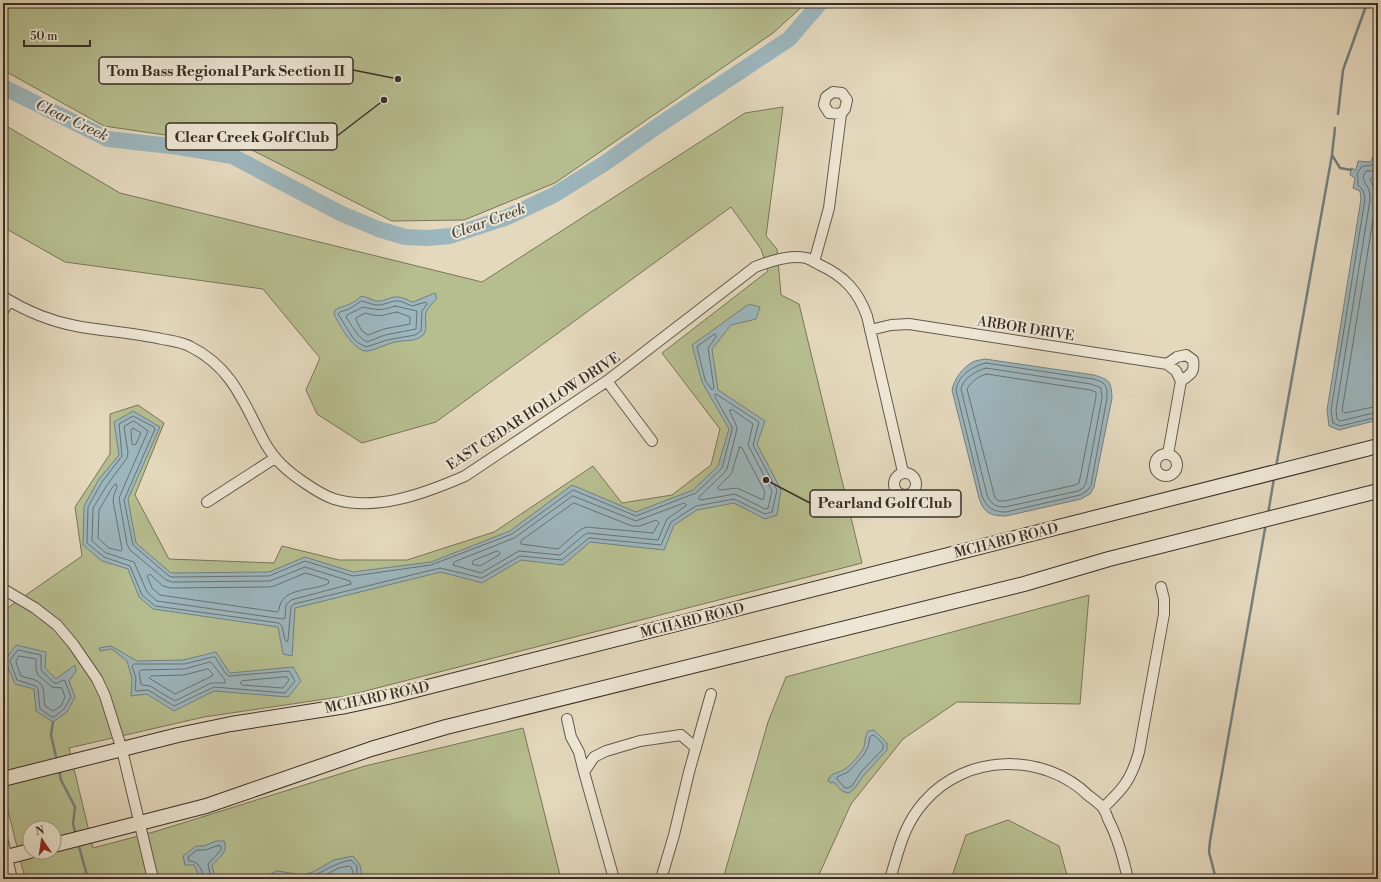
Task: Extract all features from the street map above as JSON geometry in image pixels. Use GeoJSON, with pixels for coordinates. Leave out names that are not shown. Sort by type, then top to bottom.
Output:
{"type":"FeatureCollection","features":[{"type":"Feature","properties":{"kind":"main road","name":"MCHARD ROAD"},"geometry":{"type":"LineString","coordinates":[[3,779],[231,724],[346,706],[388,697],[1378,446]]}},
{"type":"Feature","properties":{"kind":"main road"},"geometry":{"type":"LineString","coordinates":[[62,843],[206,806],[371,749],[446,727],[1024,584],[1109,559],[1378,491]]}},
{"type":"Feature","properties":{"kind":"main road"},"geometry":{"type":"LineString","coordinates":[[5,858],[22,853]]}},
{"type":"Feature","properties":{"kind":"street"},"geometry":{"type":"LineString","coordinates":[[814,262],[829,208],[842,114]]}},
{"type":"Feature","properties":{"kind":"street","name":"EAST CEDAR HOLLOW DRIVE"},"geometry":{"type":"LineString","coordinates":[[6,299],[30,312],[53,321],[76,326],[148,336],[191,346],[221,368],[235,386],[275,458],[287,471],[318,492],[334,499],[354,502],[373,502],[395,500],[419,494],[465,476],[607,381],[756,268],[775,259],[796,257],[806,258],[838,274],[856,292],[863,304],[903,472]]}},
{"type":"Feature","properties":{"kind":"street"},"geometry":{"type":"LineString","coordinates":[[3,311],[6,299]]}},
{"type":"Feature","properties":{"kind":"street","name":"ARBOR DRIVE"},"geometry":{"type":"LineString","coordinates":[[870,330],[892,325],[909,324],[1167,364],[1176,371],[1181,381]]}},
{"type":"Feature","properties":{"kind":"street"},"geometry":{"type":"LineString","coordinates":[[1167,364],[1177,357],[1186,355],[1193,360],[1194,367],[1191,374],[1181,381],[1168,454]]}},
{"type":"Feature","properties":{"kind":"street"},"geometry":{"type":"LineString","coordinates":[[607,381],[652,441]]}},
{"type":"Feature","properties":{"kind":"street"},"geometry":{"type":"LineString","coordinates":[[207,502],[275,458]]}},
{"type":"Feature","properties":{"kind":"street"},"geometry":{"type":"LineString","coordinates":[[1103,808],[1120,792],[1134,769],[1140,745],[1164,614],[1164,599],[1161,587]]}},
{"type":"Feature","properties":{"kind":"street"},"geometry":{"type":"LineString","coordinates":[[3,589],[35,608],[57,625],[73,644],[97,679],[105,696],[122,750],[153,879]]}},
{"type":"Feature","properties":{"kind":"street"},"geometry":{"type":"LineString","coordinates":[[661,879],[711,694]]}},
{"type":"Feature","properties":{"kind":"street"},"geometry":{"type":"LineString","coordinates":[[566,719],[571,737],[579,752],[614,879]]}},
{"type":"Feature","properties":{"kind":"street"},"geometry":{"type":"LineString","coordinates":[[584,772],[594,757],[606,751],[640,741],[681,735],[696,748]]}},
{"type":"Feature","properties":{"kind":"street"},"geometry":{"type":"LineString","coordinates":[[890,879],[906,827],[932,793],[945,783],[972,770],[1001,764],[1036,766],[1051,771],[1072,782],[1103,808],[1118,839],[1128,879]]}},
{"type":"Feature","properties":{"kind":"street"},"geometry":{"type":"LineString","coordinates":[[3,842],[5,858],[12,879]]}},
{"type":"Feature","properties":{"kind":"green space"},"geometry":{"type":"Polygon","coordinates":[[[3,3],[806,3],[773,33],[555,183],[464,220],[392,221],[246,147],[104,126],[3,70],[3,3]]]}},
{"type":"Feature","properties":{"kind":"green space"},"geometry":{"type":"Polygon","coordinates":[[[783,107],[766,236],[777,249],[781,295],[799,304],[862,563],[346,696],[204,717],[69,748],[93,848],[157,831],[365,766],[523,728],[561,879],[435,879],[433,876],[417,879],[26,879],[3,790],[3,611],[82,556],[75,507],[110,454],[110,414],[138,405],[164,423],[135,495],[169,559],[274,563],[282,546],[339,560],[407,560],[494,532],[593,466],[622,503],[672,495],[711,465],[720,429],[662,353],[768,271],[761,249],[731,207],[436,422],[362,443],[317,414],[306,390],[320,358],[263,289],[65,262],[3,227],[3,124],[120,193],[482,282],[745,113],[783,107]]]}},
{"type":"Feature","properties":{"kind":"green space"},"geometry":{"type":"Polygon","coordinates":[[[1089,595],[1080,704],[957,702],[903,739],[851,804],[817,879],[723,879],[768,722],[786,677],[1089,595]]]}},
{"type":"Feature","properties":{"kind":"green space"},"geometry":{"type":"Polygon","coordinates":[[[1008,820],[1059,846],[1068,879],[951,879],[966,835],[1008,820]]]}},
{"type":"Feature","properties":{"kind":"water"},"geometry":{"type":"Polygon","coordinates":[[[1378,130],[1378,420],[1339,430],[1329,426],[1327,410],[1361,199],[1360,191],[1353,188],[1355,178],[1350,175],[1351,168],[1356,170],[1358,161],[1370,162],[1374,156],[1378,130]]]}},
{"type":"Feature","properties":{"kind":"water"},"geometry":{"type":"Polygon","coordinates":[[[435,293],[437,298],[427,311],[425,331],[422,336],[412,340],[398,341],[368,351],[358,348],[353,343],[334,314],[335,310],[350,304],[360,297],[366,297],[378,301],[399,297],[413,302],[435,293]]]}},
{"type":"Feature","properties":{"kind":"water"},"geometry":{"type":"Polygon","coordinates":[[[749,304],[760,307],[756,319],[731,325],[712,349],[718,390],[765,421],[757,444],[781,490],[777,515],[765,519],[734,503],[697,510],[674,525],[664,550],[590,542],[563,565],[521,560],[482,583],[441,572],[295,608],[292,656],[283,654],[278,627],[153,609],[139,597],[128,569],[102,561],[83,545],[84,506],[99,479],[119,455],[114,422],[133,411],[160,427],[128,499],[136,543],[171,573],[269,572],[305,557],[353,572],[431,562],[510,531],[572,485],[636,512],[693,490],[718,466],[729,429],[702,382],[692,345],[749,304]]]}},
{"type":"Feature","properties":{"kind":"water"},"geometry":{"type":"Polygon","coordinates":[[[985,359],[1094,375],[1109,382],[1112,398],[1094,487],[1090,494],[1081,499],[1006,516],[988,513],[983,507],[979,498],[952,390],[962,370],[974,361],[985,359]]]}},
{"type":"Feature","properties":{"kind":"water"},"geometry":{"type":"Polygon","coordinates":[[[16,645],[46,652],[45,668],[56,679],[75,665],[76,671],[69,681],[75,697],[67,712],[53,722],[36,711],[34,689],[15,684],[5,660],[16,645]]]}},
{"type":"Feature","properties":{"kind":"water"},"geometry":{"type":"Polygon","coordinates":[[[111,646],[137,661],[183,660],[216,652],[230,673],[293,667],[301,681],[288,697],[214,691],[174,711],[147,694],[131,696],[132,678],[127,661],[112,649],[100,651],[99,648],[111,646]]]}},
{"type":"Feature","properties":{"kind":"water"},"geometry":{"type":"Polygon","coordinates":[[[874,730],[887,743],[887,750],[864,775],[855,788],[849,793],[844,792],[834,782],[831,783],[828,781],[829,778],[833,774],[845,769],[856,759],[864,747],[868,731],[874,730]]]}},
{"type":"Feature","properties":{"kind":"water"},"geometry":{"type":"Polygon","coordinates":[[[216,841],[224,841],[225,849],[222,855],[212,865],[215,879],[200,879],[194,865],[185,865],[183,856],[196,846],[204,846],[216,841]]]}},
{"type":"Feature","properties":{"kind":"water"},"geometry":{"type":"Polygon","coordinates":[[[353,856],[360,865],[362,877],[360,879],[260,879],[277,871],[303,875],[313,872],[334,860],[353,856]]]}},
{"type":"Feature","properties":{"kind":"waterway","name":"Clear Creek"},"geometry":{"type":"LineString","coordinates":[[3,87],[108,139],[179,147],[232,156],[340,213],[378,229],[405,237],[427,238],[450,236],[505,218],[554,195],[605,163],[656,127],[789,39],[820,3]]}},
{"type":"Feature","properties":{"kind":"waterway"},"geometry":{"type":"LineString","coordinates":[[1338,114],[1343,70],[1367,3]]}},
{"type":"Feature","properties":{"kind":"waterway"},"geometry":{"type":"LineString","coordinates":[[1276,467],[1332,155],[1335,128]]}},
{"type":"Feature","properties":{"kind":"waterway"},"geometry":{"type":"LineString","coordinates":[[1332,155],[1340,168],[1351,170]]}},
{"type":"Feature","properties":{"kind":"waterway"},"geometry":{"type":"LineString","coordinates":[[1268,514],[1274,478]]}},
{"type":"Feature","properties":{"kind":"waterway"},"geometry":{"type":"LineString","coordinates":[[1216,879],[1209,852],[1210,841],[1266,523]]}},
{"type":"Feature","properties":{"kind":"waterway"},"geometry":{"type":"LineString","coordinates":[[53,722],[51,735],[57,761]]}},
{"type":"Feature","properties":{"kind":"waterway"},"geometry":{"type":"LineString","coordinates":[[59,770],[61,780],[75,807],[73,824],[76,835]]}},
{"type":"Feature","properties":{"kind":"waterway"},"geometry":{"type":"LineString","coordinates":[[78,843],[88,879]]}},
{"type":"Feature","properties":{"kind":"place","name":"Tom Bass Regional Park Section II"},"geometry":{"type":"Point","coordinates":[398,79]}},
{"type":"Feature","properties":{"kind":"place","name":"Clear Creek Golf Club"},"geometry":{"type":"Point","coordinates":[384,100]}},
{"type":"Feature","properties":{"kind":"place","name":"Pearland Golf Club"},"geometry":{"type":"Point","coordinates":[766,480]}}]}
